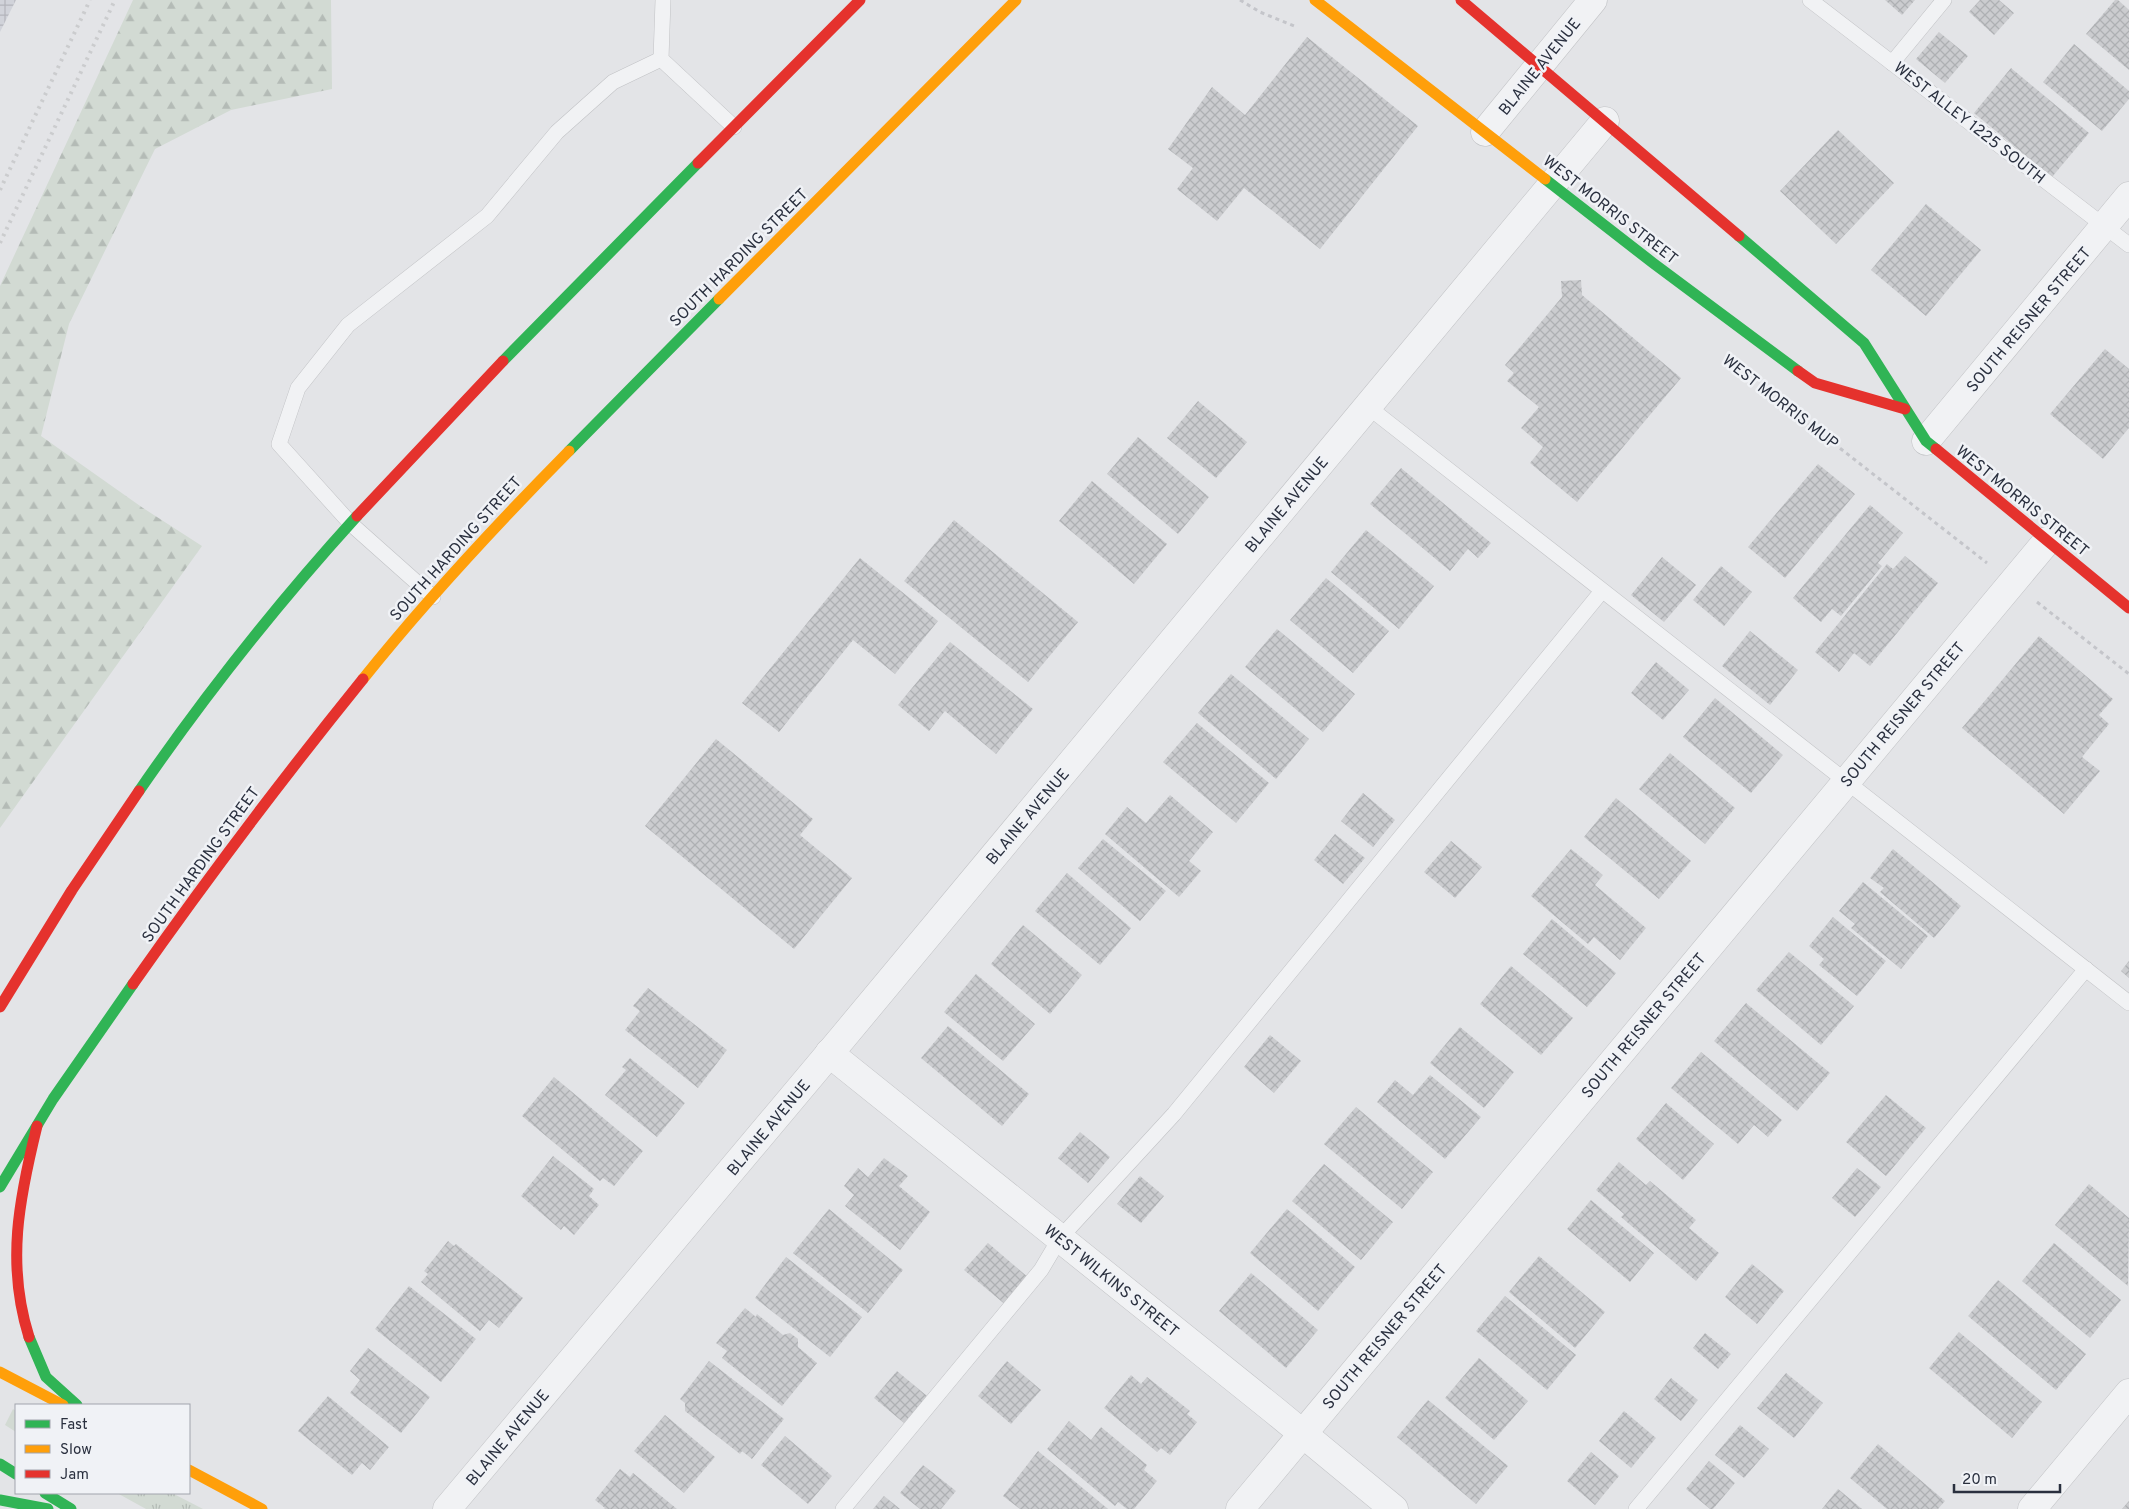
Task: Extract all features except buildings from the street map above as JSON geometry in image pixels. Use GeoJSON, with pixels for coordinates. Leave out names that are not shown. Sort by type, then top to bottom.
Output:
{"type":"FeatureCollection","features":[{"type":"Feature","properties":{"kind":"main road"},"geometry":{"type":"LineString","coordinates":[[0,1007],[70,894],[118,822],[181,734],[247,647],[316,562],[480,384],[860,0]]}},
{"type":"Feature","properties":{"kind":"main road","name":"SOUTH HARDING STREET"},"geometry":{"type":"LineString","coordinates":[[0,1187],[53,1099],[232,847],[299,759],[399,634],[520,500],[1016,0]]}},
{"type":"Feature","properties":{"kind":"main road","name":"WEST MORRIS STREET"},"geometry":{"type":"LineString","coordinates":[[1315,0],[1552,185],[1815,383],[1906,409]]}},
{"type":"Feature","properties":{"kind":"main road","name":"WEST MORRIS STREET"},"geometry":{"type":"LineString","coordinates":[[1461,0],[1606,121],[1864,343],[1926,442],[2129,608]]}},
{"type":"Feature","properties":{"kind":"main road"},"geometry":{"type":"LineString","coordinates":[[6,1267],[7,1242],[37,1126]]}},
{"type":"Feature","properties":{"kind":"main road"},"geometry":{"type":"LineString","coordinates":[[10,1309],[25,1344],[47,1378],[76,1404]]}},
{"type":"Feature","properties":{"kind":"main road"},"geometry":{"type":"LineString","coordinates":[[0,1372],[62,1404]]}},
{"type":"Feature","properties":{"kind":"main road"},"geometry":{"type":"LineString","coordinates":[[0,1464],[15,1473]]}},
{"type":"Feature","properties":{"kind":"main road"},"geometry":{"type":"LineString","coordinates":[[190,1471],[262,1509]]}},
{"type":"Feature","properties":{"kind":"main road"},"geometry":{"type":"LineString","coordinates":[[48,1494],[71,1509]]}},
{"type":"Feature","properties":{"kind":"main road"},"geometry":{"type":"LineString","coordinates":[[0,1500],[48,1509]]}},
{"type":"Feature","properties":{"kind":"street","name":"BLAINE AVENUE"},"geometry":{"type":"LineString","coordinates":[[1485,132],[1593,0]]}},
{"type":"Feature","properties":{"kind":"street","name":"BLAINE AVENUE"},"geometry":{"type":"LineString","coordinates":[[446,1509],[1606,121]]}},
{"type":"Feature","properties":{"kind":"street","name":"SOUTH REISNER STREET"},"geometry":{"type":"LineString","coordinates":[[1926,442],[2129,196]]}},
{"type":"Feature","properties":{"kind":"street","name":"SOUTH REISNER STREET"},"geometry":{"type":"LineString","coordinates":[[1240,1509],[2046,541]]}},
{"type":"Feature","properties":{"kind":"street","name":"WEST WILKINS STREET"},"geometry":{"type":"LineString","coordinates":[[829,1053],[1303,1433],[1394,1509]]}},
{"type":"Feature","properties":{"kind":"street"},"geometry":{"type":"LineString","coordinates":[[2032,1509],[2129,1393]]}},
{"type":"Feature","properties":{"kind":"lane"},"geometry":{"type":"LineString","coordinates":[[663,0],[661,59],[734,127]]}},
{"type":"Feature","properties":{"kind":"lane","name":"WEST ALLEY 1225 SOUTH"},"geometry":{"type":"LineString","coordinates":[[1810,0],[2129,245]]}},
{"type":"Feature","properties":{"kind":"lane"},"geometry":{"type":"LineString","coordinates":[[1892,63],[1944,0]]}},
{"type":"Feature","properties":{"kind":"lane"},"geometry":{"type":"LineString","coordinates":[[433,597],[351,524],[279,444],[298,388],[348,325],[487,216],[557,132],[613,82],[661,59]]}},
{"type":"Feature","properties":{"kind":"lane"},"geometry":{"type":"LineString","coordinates":[[1367,406],[2129,1003]]}},
{"type":"Feature","properties":{"kind":"lane"},"geometry":{"type":"LineString","coordinates":[[843,1509],[1041,1270],[1060,1238],[1174,1114],[1602,591]]}},
{"type":"Feature","properties":{"kind":"lane"},"geometry":{"type":"LineString","coordinates":[[1636,1509],[2086,969]]}},
{"type":"Feature","properties":{"kind":"path","name":"WEST MORRIS MUP"},"geometry":{"type":"LineString","coordinates":[[1777,398],[1988,564]]}},
{"type":"Feature","properties":{"kind":"path"},"geometry":{"type":"LineString","coordinates":[[2041,606],[2129,674]]}},
{"type":"Feature","properties":{"kind":"shaded area"},"geometry":{"type":"Polygon","coordinates":[[[0,0],[16,0],[0,32],[0,0]]]}},
{"type":"Feature","properties":{"kind":"green space"},"geometry":{"type":"Polygon","coordinates":[[[133,0],[331,0],[332,89],[231,110],[155,149],[69,324],[41,436],[143,508],[202,546],[0,828],[0,286],[133,0]]]}},
{"type":"Feature","properties":{"kind":"green space"},"geometry":{"type":"Polygon","coordinates":[[[13,1409],[15,1410],[15,1431],[5,1425],[13,1409]]]}},
{"type":"Feature","properties":{"kind":"green space"},"geometry":{"type":"Polygon","coordinates":[[[119,1494],[174,1494],[203,1509],[146,1509],[119,1494]]]}},
{"type":"Feature","properties":{"kind":"railway"},"geometry":{"type":"LineString","coordinates":[[0,190],[90,0]]}},
{"type":"Feature","properties":{"kind":"railway"},"geometry":{"type":"LineString","coordinates":[[0,243],[115,0]]}},
{"type":"Feature","properties":{"kind":"traffic: fast"},"geometry":{"type":"LineString","coordinates":[[503,361],[698,163]]}},
{"type":"Feature","properties":{"kind":"traffic: fast"},"geometry":{"type":"LineString","coordinates":[[1545,179],[1653,263],[1798,371]]}},
{"type":"Feature","properties":{"kind":"traffic: fast"},"geometry":{"type":"LineString","coordinates":[[1739,236],[1864,343],[1926,441],[1936,449]]}},
{"type":"Feature","properties":{"kind":"traffic: fast"},"geometry":{"type":"LineString","coordinates":[[569,451],[719,299]]}},
{"type":"Feature","properties":{"kind":"traffic: fast"},"geometry":{"type":"LineString","coordinates":[[139,791],[243,650],[357,516]]}},
{"type":"Feature","properties":{"kind":"traffic: fast"},"geometry":{"type":"LineString","coordinates":[[0,1187],[53,1099],[133,984]]}},
{"type":"Feature","properties":{"kind":"traffic: fast"},"geometry":{"type":"LineString","coordinates":[[29,1337],[46,1377],[76,1404]]}},
{"type":"Feature","properties":{"kind":"traffic: fast"},"geometry":{"type":"LineString","coordinates":[[0,1464],[15,1473]]}},
{"type":"Feature","properties":{"kind":"traffic: fast"},"geometry":{"type":"LineString","coordinates":[[47,1494],[71,1509]]}},
{"type":"Feature","properties":{"kind":"traffic: fast"},"geometry":{"type":"LineString","coordinates":[[0,1500],[48,1509]]}},
{"type":"Feature","properties":{"kind":"traffic: slow"},"geometry":{"type":"LineString","coordinates":[[719,299],[1016,0]]}},
{"type":"Feature","properties":{"kind":"traffic: slow"},"geometry":{"type":"LineString","coordinates":[[1315,0],[1545,179]]}},
{"type":"Feature","properties":{"kind":"traffic: slow"},"geometry":{"type":"LineString","coordinates":[[363,679],[463,562],[569,451]]}},
{"type":"Feature","properties":{"kind":"traffic: slow"},"geometry":{"type":"LineString","coordinates":[[0,1372],[61,1404]]}},
{"type":"Feature","properties":{"kind":"traffic: slow"},"geometry":{"type":"LineString","coordinates":[[190,1471],[262,1509]]}},
{"type":"Feature","properties":{"kind":"traffic: jam"},"geometry":{"type":"LineString","coordinates":[[698,163],[860,0]]}},
{"type":"Feature","properties":{"kind":"traffic: jam"},"geometry":{"type":"LineString","coordinates":[[1461,0],[1739,236]]}},
{"type":"Feature","properties":{"kind":"traffic: jam"},"geometry":{"type":"LineString","coordinates":[[357,516],[503,361]]}},
{"type":"Feature","properties":{"kind":"traffic: jam"},"geometry":{"type":"LineString","coordinates":[[1798,371],[1815,383],[1905,409]]}},
{"type":"Feature","properties":{"kind":"traffic: jam"},"geometry":{"type":"LineString","coordinates":[[1936,449],[2129,608]]}},
{"type":"Feature","properties":{"kind":"traffic: jam"},"geometry":{"type":"LineString","coordinates":[[133,984],[245,830],[363,679]]}},
{"type":"Feature","properties":{"kind":"traffic: jam"},"geometry":{"type":"LineString","coordinates":[[0,1007],[72,890],[139,791]]}},
{"type":"Feature","properties":{"kind":"traffic: jam"},"geometry":{"type":"LineString","coordinates":[[29,1337],[18,1284],[17,1257],[20,1206],[37,1126]]}}]}
